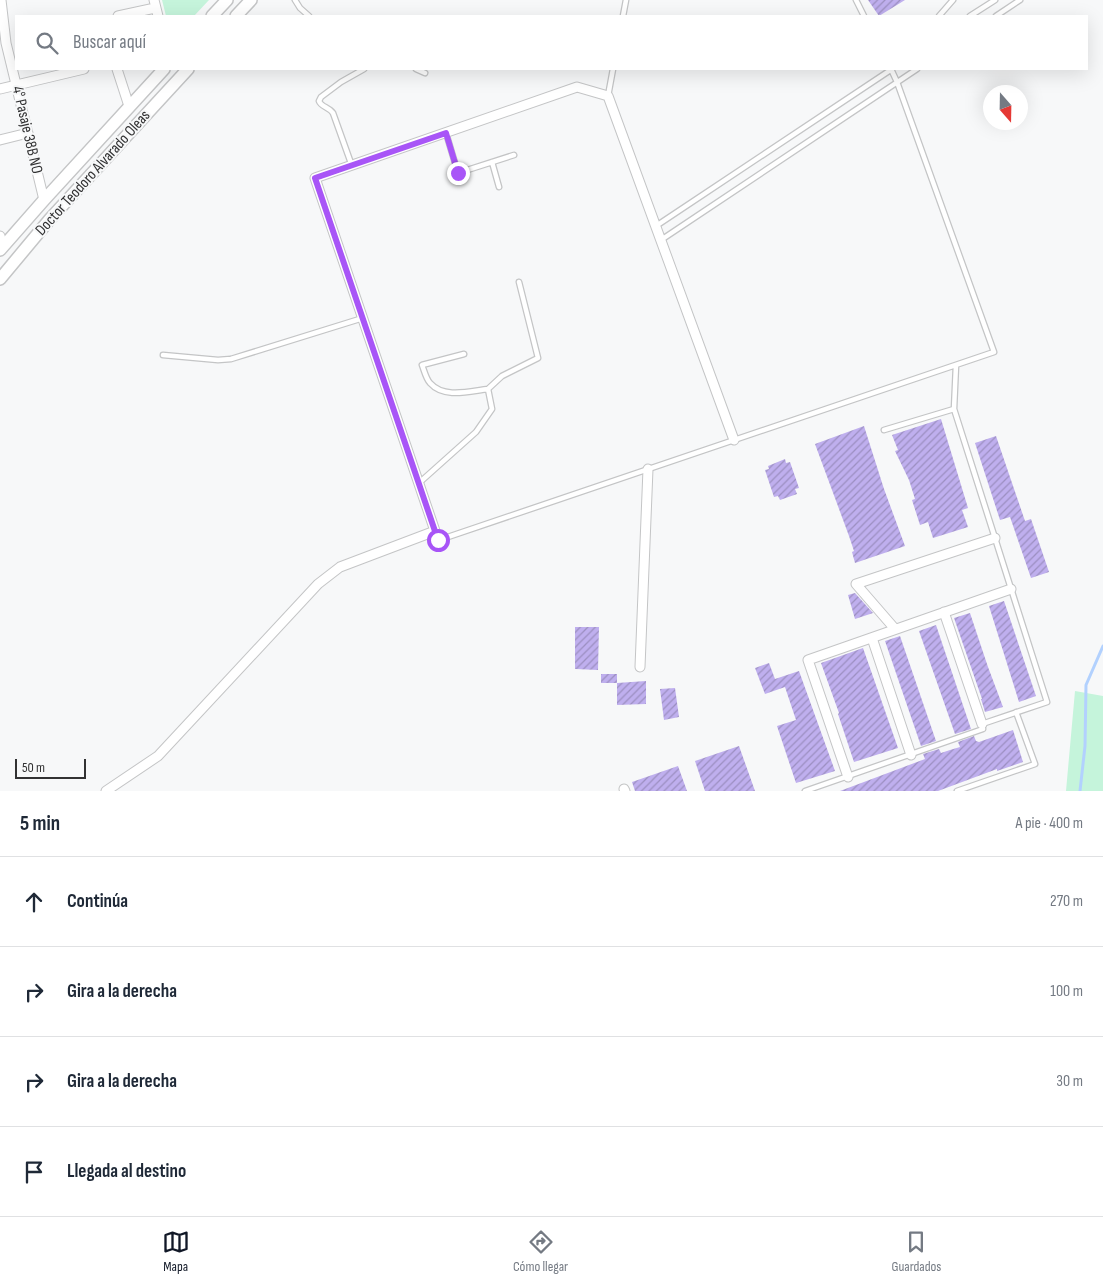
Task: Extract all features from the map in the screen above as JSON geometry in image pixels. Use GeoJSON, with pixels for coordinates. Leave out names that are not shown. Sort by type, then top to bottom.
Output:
{"type":"FeatureCollection","features":[{"type":"Feature","properties":{"kind":"main road"},"geometry":{"type":"LineString","coordinates":[[237,15],[251,0]]}},
{"type":"Feature","properties":{"kind":"main road","name":"Doctor Teodoro Alvarado Oleas"},"geometry":{"type":"LineString","coordinates":[[1,245],[163,70]]}},
{"type":"Feature","properties":{"kind":"main road","name":"Doctor Teodoro Alvarado Oleas"},"geometry":{"type":"LineString","coordinates":[[0,279],[50,219],[187,70]]}},
{"type":"Feature","properties":{"kind":"street","name":"4° Pasaje 38B NO"},"geometry":{"type":"LineString","coordinates":[[4,1],[3,43],[16,85],[44,200]]}},
{"type":"Feature","properties":{"kind":"street"},"geometry":{"type":"LineString","coordinates":[[123,15],[155,8]]}},
{"type":"Feature","properties":{"kind":"street"},"geometry":{"type":"LineString","coordinates":[[0,89],[80,70]]}},
{"type":"Feature","properties":{"kind":"street"},"geometry":{"type":"LineString","coordinates":[[117,70],[129,106]]}},
{"type":"Feature","properties":{"kind":"street"},"geometry":{"type":"LineString","coordinates":[[106,791],[158,756],[312,591],[340,567],[436,532],[315,178],[577,87],[608,96],[734,440]]}},
{"type":"Feature","properties":{"kind":"street"},"geometry":{"type":"LineString","coordinates":[[0,140],[28,133]]}},
{"type":"Feature","properties":{"kind":"street"},"geometry":{"type":"LineString","coordinates":[[640,667],[648,469]]}},
{"type":"Feature","properties":{"kind":"street"},"geometry":{"type":"LineString","coordinates":[[896,629],[856,584],[995,538]]}},
{"type":"Feature","properties":{"kind":"street"},"geometry":{"type":"LineString","coordinates":[[848,777],[808,660],[1011,589]]}},
{"type":"Feature","properties":{"kind":"street"},"geometry":{"type":"LineString","coordinates":[[944,612],[982,724]]}},
{"type":"Feature","properties":{"kind":"street"},"geometry":{"type":"LineString","coordinates":[[872,638],[911,754]]}},
{"type":"Feature","properties":{"kind":"lane"},"geometry":{"type":"LineString","coordinates":[[294,0],[308,15]]}},
{"type":"Feature","properties":{"kind":"lane"},"geometry":{"type":"LineString","coordinates":[[623,15],[626,0]]}},
{"type":"Feature","properties":{"kind":"lane"},"geometry":{"type":"LineString","coordinates":[[856,0],[864,15]]}},
{"type":"Feature","properties":{"kind":"lane"},"geometry":{"type":"LineString","coordinates":[[940,15],[953,0]]}},
{"type":"Feature","properties":{"kind":"lane"},"geometry":{"type":"LineString","coordinates":[[972,15],[995,0]]}},
{"type":"Feature","properties":{"kind":"lane"},"geometry":{"type":"LineString","coordinates":[[998,15],[1020,0]]}},
{"type":"Feature","properties":{"kind":"lane"},"geometry":{"type":"LineString","coordinates":[[352,166],[330,108],[322,105],[320,101],[321,97],[361,70]]}},
{"type":"Feature","properties":{"kind":"lane"},"geometry":{"type":"LineString","coordinates":[[418,70],[425,73]]}},
{"type":"Feature","properties":{"kind":"lane"},"geometry":{"type":"LineString","coordinates":[[608,96],[613,70]]}},
{"type":"Feature","properties":{"kind":"lane"},"geometry":{"type":"LineString","coordinates":[[655,227],[890,70]]}},
{"type":"Feature","properties":{"kind":"lane"},"geometry":{"type":"LineString","coordinates":[[436,532],[438,540],[994,352],[891,70]]}},
{"type":"Feature","properties":{"kind":"lane"},"geometry":{"type":"LineString","coordinates":[[661,240],[915,70]]}},
{"type":"Feature","properties":{"kind":"lane"},"geometry":{"type":"LineString","coordinates":[[446,133],[458,173],[514,155]]}},
{"type":"Feature","properties":{"kind":"lane"},"geometry":{"type":"LineString","coordinates":[[492,162],[499,187]]}},
{"type":"Feature","properties":{"kind":"lane"},"geometry":{"type":"LineString","coordinates":[[464,354],[422,365],[429,383],[439,389],[453,393],[488,389],[502,376],[538,358],[519,282]]}},
{"type":"Feature","properties":{"kind":"lane"},"geometry":{"type":"LineString","coordinates":[[163,355],[218,360],[231,358],[362,318]]}},
{"type":"Feature","properties":{"kind":"lane"},"geometry":{"type":"LineString","coordinates":[[809,790],[983,729],[982,724],[1047,702],[954,409],[956,365]]}},
{"type":"Feature","properties":{"kind":"lane"},"geometry":{"type":"LineString","coordinates":[[419,484],[476,432],[492,409],[488,389]]}},
{"type":"Feature","properties":{"kind":"lane"},"geometry":{"type":"LineString","coordinates":[[884,430],[954,409]]}},
{"type":"Feature","properties":{"kind":"lane"},"geometry":{"type":"LineString","coordinates":[[957,791],[1035,764],[1016,712]]}},
{"type":"Feature","properties":{"kind":"green space"},"geometry":{"type":"Polygon","coordinates":[[[162,0],[209,0],[195,15],[166,15],[162,0]]]}},
{"type":"Feature","properties":{"kind":"green space"},"geometry":{"type":"Polygon","coordinates":[[[1075,691],[1103,696],[1103,791],[1066,791],[1075,691]]]}},
{"type":"Feature","properties":{"kind":"building"},"geometry":{"type":"Polygon","coordinates":[[[868,0],[905,0],[881,15],[878,15],[868,0]]]}},
{"type":"Feature","properties":{"kind":"building"},"geometry":{"type":"Polygon","coordinates":[[[941,419],[968,508],[962,510],[968,527],[933,538],[928,522],[920,525],[912,500],[915,499],[909,480],[895,451],[898,450],[892,435],[941,419]]]}},
{"type":"Feature","properties":{"kind":"building"},"geometry":{"type":"Polygon","coordinates":[[[864,426],[905,546],[855,563],[852,552],[854,551],[849,536],[815,444],[864,426]]]}},
{"type":"Feature","properties":{"kind":"building"},"geometry":{"type":"Polygon","coordinates":[[[996,436],[1025,521],[1031,519],[1049,572],[1031,578],[1010,517],[1000,520],[975,443],[996,436]]]}},
{"type":"Feature","properties":{"kind":"building"},"geometry":{"type":"Polygon","coordinates":[[[785,459],[786,463],[790,462],[799,488],[795,489],[797,494],[780,500],[778,496],[774,497],[765,470],[769,469],[768,466],[785,459]]]}},
{"type":"Feature","properties":{"kind":"building"},"geometry":{"type":"Polygon","coordinates":[[[855,593],[873,613],[855,619],[848,595],[855,593]]]}},
{"type":"Feature","properties":{"kind":"building"},"geometry":{"type":"Polygon","coordinates":[[[1004,601],[1036,696],[1019,702],[989,606],[1004,601]]]}},
{"type":"Feature","properties":{"kind":"building"},"geometry":{"type":"Polygon","coordinates":[[[970,613],[1003,707],[985,712],[954,618],[970,613]]]}},
{"type":"Feature","properties":{"kind":"building"},"geometry":{"type":"Polygon","coordinates":[[[936,625],[971,729],[955,734],[919,631],[936,625]]]}},
{"type":"Feature","properties":{"kind":"building"},"geometry":{"type":"Polygon","coordinates":[[[575,627],[599,627],[598,670],[575,669],[575,627]]]}},
{"type":"Feature","properties":{"kind":"building"},"geometry":{"type":"Polygon","coordinates":[[[900,636],[936,741],[921,746],[885,641],[900,636]]]}},
{"type":"Feature","properties":{"kind":"building"},"geometry":{"type":"Polygon","coordinates":[[[863,648],[898,748],[854,762],[821,663],[863,648]]]}},
{"type":"Feature","properties":{"kind":"building"},"geometry":{"type":"Polygon","coordinates":[[[769,663],[775,679],[799,671],[835,771],[796,783],[777,726],[796,720],[785,687],[765,694],[755,668],[769,663]]]}},
{"type":"Feature","properties":{"kind":"building"},"geometry":{"type":"Polygon","coordinates":[[[601,674],[617,674],[617,683],[601,683],[601,674]]]}},
{"type":"Feature","properties":{"kind":"building"},"geometry":{"type":"Polygon","coordinates":[[[646,681],[646,704],[617,705],[617,683],[646,681]]]}},
{"type":"Feature","properties":{"kind":"building"},"geometry":{"type":"Polygon","coordinates":[[[675,688],[679,717],[664,720],[660,689],[675,688]]]}},
{"type":"Feature","properties":{"kind":"building"},"geometry":{"type":"Polygon","coordinates":[[[1013,730],[1023,762],[997,771],[997,769],[938,791],[840,791],[925,759],[923,754],[939,749],[941,753],[960,747],[958,742],[974,736],[976,741],[979,742],[1013,730]]]}},
{"type":"Feature","properties":{"kind":"building"},"geometry":{"type":"Polygon","coordinates":[[[739,746],[755,791],[705,791],[695,761],[739,746]]]}},
{"type":"Feature","properties":{"kind":"building"},"geometry":{"type":"Polygon","coordinates":[[[678,766],[687,791],[635,791],[632,782],[678,766]]]}},
{"type":"Feature","properties":{"kind":"waterway"},"geometry":{"type":"LineString","coordinates":[[1080,791],[1085,746],[1086,685],[1103,646]]}},
{"type":"Feature","properties":{"kind":"route"},"geometry":{"type":"LineString","coordinates":[[438,540],[315,178],[446,133],[458,173]]}}]}
